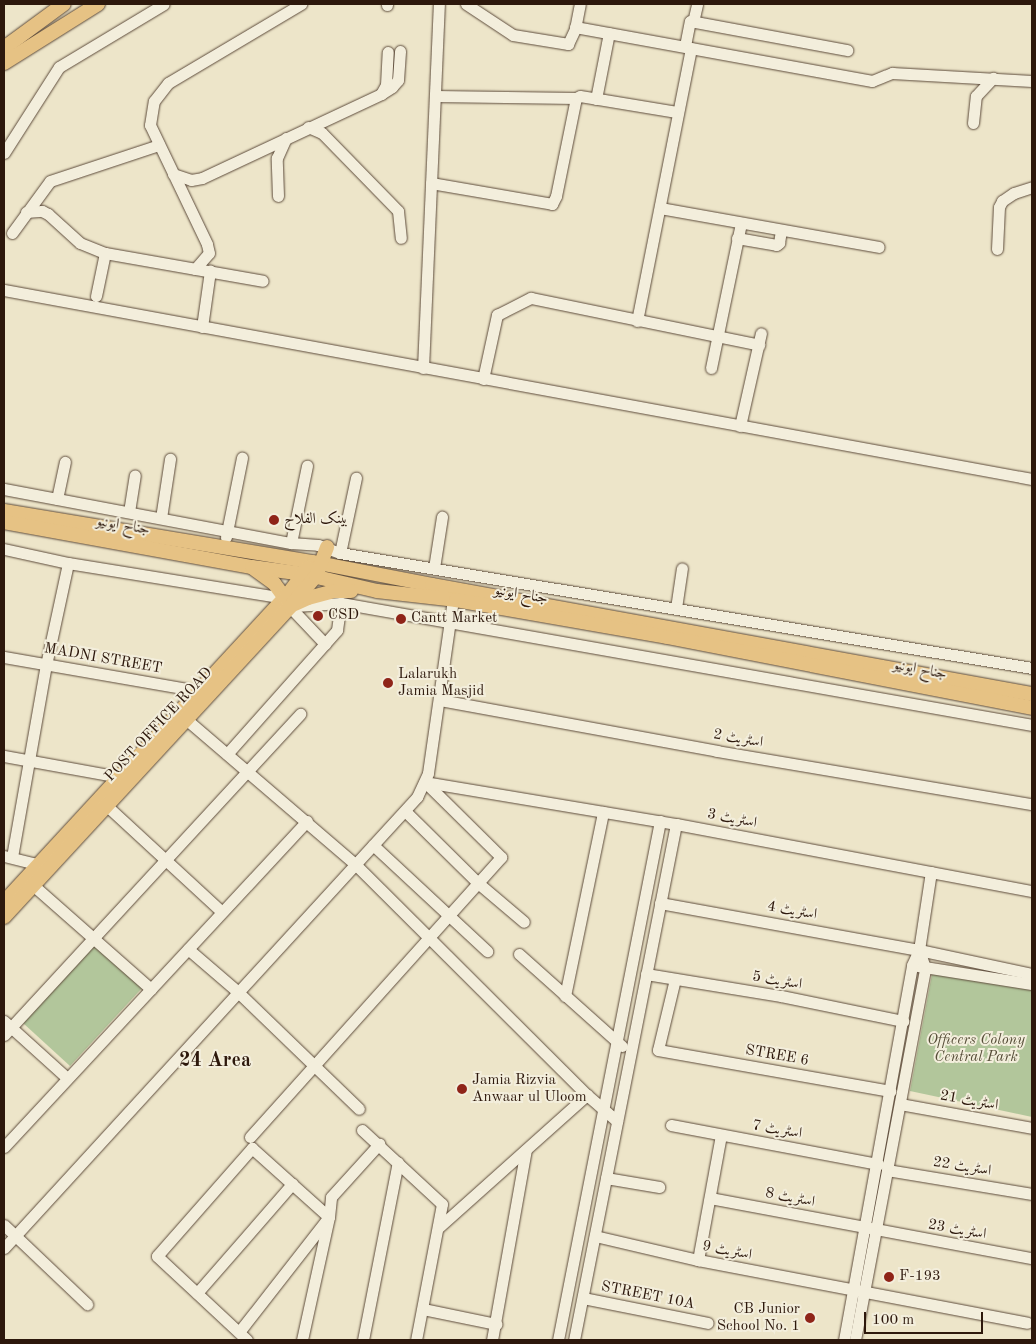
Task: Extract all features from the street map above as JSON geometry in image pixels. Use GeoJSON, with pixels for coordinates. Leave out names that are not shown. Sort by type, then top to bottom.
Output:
{"type":"FeatureCollection","features":[{"type":"Feature","properties":{"kind":"main road"},"geometry":{"type":"LineString","coordinates":[[4,48],[64,4]]}},
{"type":"Feature","properties":{"kind":"main road"},"geometry":{"type":"LineString","coordinates":[[4,63],[98,4]]}},
{"type":"Feature","properties":{"kind":"main road","name":"جناح ایونیو"},"geometry":{"type":"LineString","coordinates":[[4,510],[318,563],[1032,694]]}},
{"type":"Feature","properties":{"kind":"main road","name":"جناح ایونیو"},"geometry":{"type":"LineString","coordinates":[[4,522],[252,567],[310,575],[377,591],[452,600],[667,637],[1032,708]]}},
{"type":"Feature","properties":{"kind":"main road","name":"POST OFFICE ROAD"},"geometry":{"type":"LineString","coordinates":[[4,918],[34,886],[43,869],[119,777],[200,698],[310,575],[318,563],[317,546]]}},
{"type":"Feature","properties":{"kind":"main road"},"geometry":{"type":"LineString","coordinates":[[252,567],[274,583],[287,602],[335,591],[377,591]]}},
{"type":"Feature","properties":{"kind":"main road","name":"POST OFFICE ROAD"},"geometry":{"type":"LineString","coordinates":[[4,902],[43,869],[107,806],[187,720],[200,698]]}},
{"type":"Feature","properties":{"kind":"street"},"geometry":{"type":"LineString","coordinates":[[4,154],[59,67],[164,4]]}},
{"type":"Feature","properties":{"kind":"street"},"geometry":{"type":"LineString","coordinates":[[195,268],[209,253],[207,244],[150,125],[150,114],[154,101],[168,83],[301,4]]}},
{"type":"Feature","properties":{"kind":"street"},"geometry":{"type":"LineString","coordinates":[[423,368],[439,4]]}},
{"type":"Feature","properties":{"kind":"street"},"geometry":{"type":"LineString","coordinates":[[466,4],[513,35],[568,44],[575,27],[580,4]]}},
{"type":"Feature","properties":{"kind":"street"},"geometry":{"type":"LineString","coordinates":[[694,22],[697,4]]}},
{"type":"Feature","properties":{"kind":"street"},"geometry":{"type":"LineString","coordinates":[[637,321],[677,112],[688,47],[688,23],[694,22],[847,50]]}},
{"type":"Feature","properties":{"kind":"street"},"geometry":{"type":"LineString","coordinates":[[575,27],[872,81],[892,73],[1032,81]]}},
{"type":"Feature","properties":{"kind":"street"},"geometry":{"type":"LineString","coordinates":[[596,99],[609,32]]}},
{"type":"Feature","properties":{"kind":"street"},"geometry":{"type":"LineString","coordinates":[[173,174],[191,180],[202,178],[381,94],[392,87],[398,80],[400,50]]}},
{"type":"Feature","properties":{"kind":"street"},"geometry":{"type":"LineString","coordinates":[[381,94],[386,85],[388,52]]}},
{"type":"Feature","properties":{"kind":"street"},"geometry":{"type":"LineString","coordinates":[[973,123],[976,96],[992,78]]}},
{"type":"Feature","properties":{"kind":"street"},"geometry":{"type":"LineString","coordinates":[[435,96],[596,99],[677,112]]}},
{"type":"Feature","properties":{"kind":"street"},"geometry":{"type":"LineString","coordinates":[[431,183],[552,204],[556,196],[576,98]]}},
{"type":"Feature","properties":{"kind":"street"},"geometry":{"type":"LineString","coordinates":[[308,127],[322,133],[398,212],[401,238]]}},
{"type":"Feature","properties":{"kind":"street"},"geometry":{"type":"LineString","coordinates":[[278,196],[277,158],[286,138]]}},
{"type":"Feature","properties":{"kind":"street"},"geometry":{"type":"LineString","coordinates":[[12,233],[50,181],[159,145]]}},
{"type":"Feature","properties":{"kind":"street"},"geometry":{"type":"LineString","coordinates":[[997,249],[999,207],[1002,201],[1014,193],[1032,187]]}},
{"type":"Feature","properties":{"kind":"street"},"geometry":{"type":"LineString","coordinates":[[660,208],[879,247]]}},
{"type":"Feature","properties":{"kind":"street"},"geometry":{"type":"LineString","coordinates":[[26,212],[42,211],[48,214],[80,244],[105,253],[263,281]]}},
{"type":"Feature","properties":{"kind":"street"},"geometry":{"type":"LineString","coordinates":[[711,368],[741,223]]}},
{"type":"Feature","properties":{"kind":"street"},"geometry":{"type":"LineString","coordinates":[[737,238],[776,245],[778,244],[781,230]]}},
{"type":"Feature","properties":{"kind":"street"},"geometry":{"type":"LineString","coordinates":[[96,296],[105,253]]}},
{"type":"Feature","properties":{"kind":"street"},"geometry":{"type":"LineString","coordinates":[[202,327],[210,271]]}},
{"type":"Feature","properties":{"kind":"street"},"geometry":{"type":"LineString","coordinates":[[4,290],[1032,479]]}},
{"type":"Feature","properties":{"kind":"street"},"geometry":{"type":"LineString","coordinates":[[483,379],[497,315],[531,298],[716,338],[759,345]]}},
{"type":"Feature","properties":{"kind":"street"},"geometry":{"type":"LineString","coordinates":[[740,426],[761,333]]}},
{"type":"Feature","properties":{"kind":"street"},"geometry":{"type":"LineString","coordinates":[[223,548],[242,458]]}},
{"type":"Feature","properties":{"kind":"street"},"geometry":{"type":"LineString","coordinates":[[161,518],[170,459]]}},
{"type":"Feature","properties":{"kind":"street"},"geometry":{"type":"LineString","coordinates":[[57,499],[65,462]]}},
{"type":"Feature","properties":{"kind":"street"},"geometry":{"type":"LineString","coordinates":[[291,543],[306,466]]}},
{"type":"Feature","properties":{"kind":"street"},"geometry":{"type":"LineString","coordinates":[[129,512],[135,475]]}},
{"type":"Feature","properties":{"kind":"street"},"geometry":{"type":"LineString","coordinates":[[340,554],[356,478]]}},
{"type":"Feature","properties":{"kind":"street"},"geometry":{"type":"LineString","coordinates":[[4,489],[291,543],[317,546],[340,554],[1032,668]]}},
{"type":"Feature","properties":{"kind":"street"},"geometry":{"type":"LineString","coordinates":[[434,568],[442,517]]}},
{"type":"Feature","properties":{"kind":"street"},"geometry":{"type":"LineString","coordinates":[[282,558],[317,546]]}},
{"type":"Feature","properties":{"kind":"street"},"geometry":{"type":"LineString","coordinates":[[4,549],[68,563],[287,602],[341,603],[1032,725]]}},
{"type":"Feature","properties":{"kind":"street"},"geometry":{"type":"LineString","coordinates":[[352,570],[354,555]]}},
{"type":"Feature","properties":{"kind":"street"},"geometry":{"type":"LineString","coordinates":[[43,869],[8,856],[30,760],[46,665],[68,563]]}},
{"type":"Feature","properties":{"kind":"street"},"geometry":{"type":"LineString","coordinates":[[676,608],[682,568]]}},
{"type":"Feature","properties":{"kind":"street"},"geometry":{"type":"LineString","coordinates":[[4,1248],[405,811],[425,782],[440,700],[452,600]]}},
{"type":"Feature","properties":{"kind":"street"},"geometry":{"type":"LineString","coordinates":[[287,602],[326,644]]}},
{"type":"Feature","properties":{"kind":"street"},"geometry":{"type":"LineString","coordinates":[[227,754],[337,630],[341,603]]}},
{"type":"Feature","properties":{"kind":"street","name":"MADNI STREET"},"geometry":{"type":"LineString","coordinates":[[4,657],[188,689],[200,698]]}},
{"type":"Feature","properties":{"kind":"street","name":"اسٹریٹ 2"},"geometry":{"type":"LineString","coordinates":[[440,700],[727,752],[1032,804]]}},
{"type":"Feature","properties":{"kind":"street"},"geometry":{"type":"LineString","coordinates":[[67,1078],[6,1028],[300,714]]}},
{"type":"Feature","properties":{"kind":"street"},"geometry":{"type":"LineString","coordinates":[[187,720],[355,864],[587,1094],[617,1121]]}},
{"type":"Feature","properties":{"kind":"street"},"geometry":{"type":"LineString","coordinates":[[4,756],[119,777]]}},
{"type":"Feature","properties":{"kind":"street"},"geometry":{"type":"LineString","coordinates":[[250,1137],[316,1066],[428,937],[501,857],[425,782]]}},
{"type":"Feature","properties":{"kind":"street","name":"اسٹریٹ 3"},"geometry":{"type":"LineString","coordinates":[[425,782],[660,821],[1032,891]]}},
{"type":"Feature","properties":{"kind":"street"},"geometry":{"type":"LineString","coordinates":[[107,806],[222,912]]}},
{"type":"Feature","properties":{"kind":"street"},"geometry":{"type":"LineString","coordinates":[[405,811],[478,883],[524,922]]}},
{"type":"Feature","properties":{"kind":"street"},"geometry":{"type":"LineString","coordinates":[[565,996],[603,812]]}},
{"type":"Feature","properties":{"kind":"street"},"geometry":{"type":"LineString","coordinates":[[4,1147],[306,821]]}},
{"type":"Feature","properties":{"kind":"street"},"geometry":{"type":"LineString","coordinates":[[558,1340],[660,821]]}},
{"type":"Feature","properties":{"kind":"street"},"geometry":{"type":"LineString","coordinates":[[574,1340],[676,824]]}},
{"type":"Feature","properties":{"kind":"street"},"geometry":{"type":"LineString","coordinates":[[373,845],[487,951]]}},
{"type":"Feature","properties":{"kind":"street"},"geometry":{"type":"LineString","coordinates":[[844,1340],[877,1231],[890,1092],[912,965],[919,950],[931,872]]}},
{"type":"Feature","properties":{"kind":"street"},"geometry":{"type":"LineString","coordinates":[[34,886],[150,989]]}},
{"type":"Feature","properties":{"kind":"street","name":"اسٹریٹ 4"},"geometry":{"type":"LineString","coordinates":[[660,903],[919,950],[1032,974]]}},
{"type":"Feature","properties":{"kind":"street"},"geometry":{"type":"LineString","coordinates":[[188,949],[238,992],[359,1108]]}},
{"type":"Feature","properties":{"kind":"street"},"geometry":{"type":"LineString","coordinates":[[855,1340],[865,1228],[900,1104],[925,968],[919,950]]}},
{"type":"Feature","properties":{"kind":"street"},"geometry":{"type":"LineString","coordinates":[[519,954],[630,1054]]}},
{"type":"Feature","properties":{"kind":"street"},"geometry":{"type":"LineString","coordinates":[[912,965],[1032,984]]}},
{"type":"Feature","properties":{"kind":"street","name":"اسٹریٹ 5"},"geometry":{"type":"LineString","coordinates":[[646,974],[780,996],[902,1020]]}},
{"type":"Feature","properties":{"kind":"street","name":"STREE 6"},"geometry":{"type":"LineString","coordinates":[[675,979],[658,1050],[890,1092]]}},
{"type":"Feature","properties":{"kind":"street"},"geometry":{"type":"LineString","coordinates":[[438,1228],[587,1094]]}},
{"type":"Feature","properties":{"kind":"street","name":"اسٹریٹ 21"},"geometry":{"type":"LineString","coordinates":[[900,1104],[1032,1128]]}},
{"type":"Feature","properties":{"kind":"street","name":"اسٹریٹ 7"},"geometry":{"type":"LineString","coordinates":[[672,1125],[882,1167]]}},
{"type":"Feature","properties":{"kind":"street"},"geometry":{"type":"LineString","coordinates":[[362,1130],[453,1214]]}},
{"type":"Feature","properties":{"kind":"street"},"geometry":{"type":"LineString","coordinates":[[698,1260],[721,1135]]}},
{"type":"Feature","properties":{"kind":"street"},"geometry":{"type":"LineString","coordinates":[[302,1340],[329,1217],[331,1197],[379,1144]]}},
{"type":"Feature","properties":{"kind":"street"},"geometry":{"type":"LineString","coordinates":[[252,1148],[329,1217],[243,1336],[157,1256],[252,1148]]}},
{"type":"Feature","properties":{"kind":"street"},"geometry":{"type":"LineString","coordinates":[[492,1340],[526,1150]]}},
{"type":"Feature","properties":{"kind":"street"},"geometry":{"type":"LineString","coordinates":[[364,1340],[398,1162]]}},
{"type":"Feature","properties":{"kind":"street","name":"اسٹریٹ 22"},"geometry":{"type":"LineString","coordinates":[[882,1167],[1032,1194]]}},
{"type":"Feature","properties":{"kind":"street"},"geometry":{"type":"LineString","coordinates":[[606,1178],[659,1187]]}},
{"type":"Feature","properties":{"kind":"street"},"geometry":{"type":"LineString","coordinates":[[197,1293],[292,1184]]}},
{"type":"Feature","properties":{"kind":"street","name":"اسٹریٹ 8"},"geometry":{"type":"LineString","coordinates":[[710,1198],[877,1231]]}},
{"type":"Feature","properties":{"kind":"street"},"geometry":{"type":"LineString","coordinates":[[416,1340],[442,1204]]}},
{"type":"Feature","properties":{"kind":"street"},"geometry":{"type":"LineString","coordinates":[[4,1224],[87,1304]]}},
{"type":"Feature","properties":{"kind":"street","name":"اسٹریٹ 23"},"geometry":{"type":"LineString","coordinates":[[877,1231],[1032,1258]]}},
{"type":"Feature","properties":{"kind":"street","name":"اسٹریٹ 9"},"geometry":{"type":"LineString","coordinates":[[595,1236],[698,1260],[1027,1323]]}},
{"type":"Feature","properties":{"kind":"street","name":"STREET 10A"},"geometry":{"type":"LineString","coordinates":[[582,1298],[708,1323]]}},
{"type":"Feature","properties":{"kind":"street"},"geometry":{"type":"LineString","coordinates":[[423,1309],[496,1324]]}},
{"type":"Feature","properties":{"kind":"green space"},"geometry":{"type":"Polygon","coordinates":[[[94,945],[142,988],[70,1066],[23,1023],[94,945]]]}},
{"type":"Feature","properties":{"kind":"green space","name":"Officers Colony Central Park"},"geometry":{"type":"Polygon","coordinates":[[[932,974],[1032,990],[1032,1117],[910,1091],[932,974]]]}},
{"type":"Feature","properties":{"kind":"place","name":"بینک الفلاح"},"geometry":{"type":"Point","coordinates":[274,520]}},
{"type":"Feature","properties":{"kind":"place","name":"CSD"},"geometry":{"type":"Point","coordinates":[318,616]}},
{"type":"Feature","properties":{"kind":"place","name":"Cantt Market"},"geometry":{"type":"Point","coordinates":[401,619]}},
{"type":"Feature","properties":{"kind":"place","name":"Lalarukh Jamia Masjid"},"geometry":{"type":"Point","coordinates":[388,683]}},
{"type":"Feature","properties":{"kind":"place","name":"Jamia Rizvia Anwaar ul Uloom"},"geometry":{"type":"Point","coordinates":[462,1089]}},
{"type":"Feature","properties":{"kind":"place","name":"F-193"},"geometry":{"type":"Point","coordinates":[889,1277]}},
{"type":"Feature","properties":{"kind":"place","name":"CB Junior School No. 1"},"geometry":{"type":"Point","coordinates":[810,1318]}},
{"type":"Feature","properties":{"kind":"district","name":"24 Area"},"geometry":{"type":"Point","coordinates":[215,1061]}}]}
